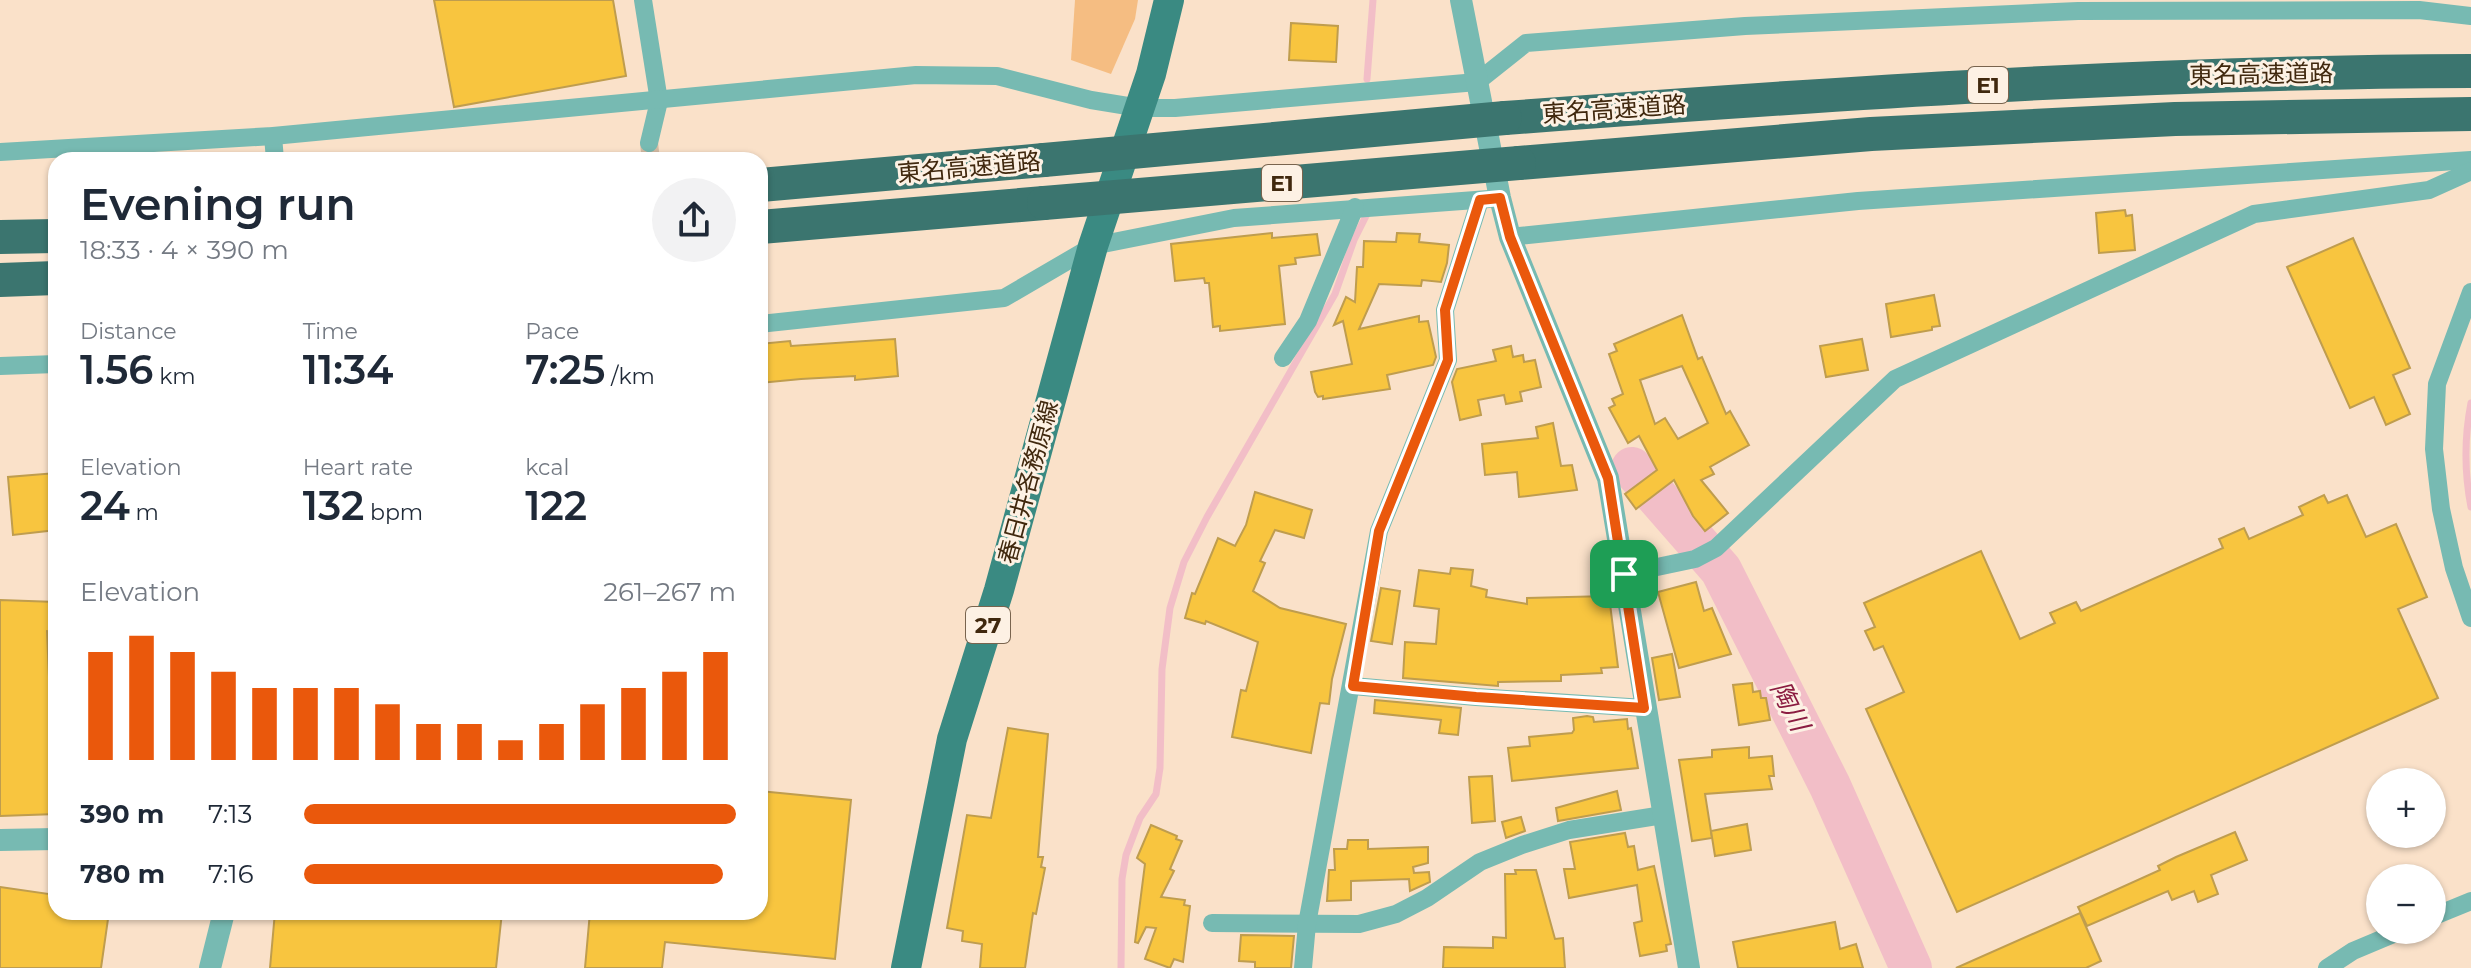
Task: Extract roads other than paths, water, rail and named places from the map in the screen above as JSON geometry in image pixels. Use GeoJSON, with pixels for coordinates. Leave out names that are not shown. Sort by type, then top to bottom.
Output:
{"type":"FeatureCollection","features":[{"type":"Feature","properties":{"kind":"highway","name":"東名高速道路"},"geometry":{"type":"LineString","coordinates":[[768,184],[1505,118],[1882,90],[2174,76],[2471,71]]}},
{"type":"Feature","properties":{"kind":"highway","name":"東名高速道路"},"geometry":{"type":"LineString","coordinates":[[768,226],[1886,133],[2175,119],[2471,114]]}},
{"type":"Feature","properties":{"kind":"highway"},"geometry":{"type":"LineString","coordinates":[[0,237],[48,236]]}},
{"type":"Feature","properties":{"kind":"highway"},"geometry":{"type":"LineString","coordinates":[[0,280],[48,278]]}},
{"type":"Feature","properties":{"kind":"main road","name":"春日井各務原線"},"geometry":{"type":"LineString","coordinates":[[906,968],[952,739],[999,590],[1093,246],[1151,74],[1169,0]]}},
{"type":"Feature","properties":{"kind":"street"},"geometry":{"type":"LineString","coordinates":[[643,0],[659,101],[649,143]]}},
{"type":"Feature","properties":{"kind":"street"},"geometry":{"type":"LineString","coordinates":[[1461,0],[1477,82],[1490,199],[1510,237],[1608,478],[1689,968]]}},
{"type":"Feature","properties":{"kind":"street"},"geometry":{"type":"LineString","coordinates":[[0,152],[273,136],[916,75],[997,76],[1091,100],[1140,108],[1175,108],[1477,82],[1526,43],[1745,26],[2078,11],[2419,10],[2471,16]]}},
{"type":"Feature","properties":{"kind":"street"},"geometry":{"type":"LineString","coordinates":[[273,136],[274,152]]}},
{"type":"Feature","properties":{"kind":"street"},"geometry":{"type":"LineString","coordinates":[[1510,237],[1858,201],[2471,160]]}},
{"type":"Feature","properties":{"kind":"street"},"geometry":{"type":"LineString","coordinates":[[1624,574],[1695,559],[1716,548],[1895,379],[2254,214],[2429,190],[2471,171]]}},
{"type":"Feature","properties":{"kind":"street"},"geometry":{"type":"LineString","coordinates":[[768,323],[1004,298],[1093,246],[1234,218],[1490,199]]}},
{"type":"Feature","properties":{"kind":"street"},"geometry":{"type":"LineString","coordinates":[[1303,968],[1307,924],[1379,531],[1448,360],[1445,310],[1490,199]]}},
{"type":"Feature","properties":{"kind":"street"},"geometry":{"type":"LineString","coordinates":[[1283,358],[1308,321],[1355,207]]}},
{"type":"Feature","properties":{"kind":"street"},"geometry":{"type":"LineString","coordinates":[[2471,292],[2437,384],[2434,449],[2441,509],[2454,568],[2471,618]]}},
{"type":"Feature","properties":{"kind":"street"},"geometry":{"type":"LineString","coordinates":[[0,366],[48,364]]}},
{"type":"Feature","properties":{"kind":"street"},"geometry":{"type":"LineString","coordinates":[[1353,686],[1644,708]]}},
{"type":"Feature","properties":{"kind":"street"},"geometry":{"type":"LineString","coordinates":[[1212,923],[1359,924],[1396,914],[1427,898],[1480,862],[1522,845],[1569,830],[1663,815]]}},
{"type":"Feature","properties":{"kind":"street"},"geometry":{"type":"LineString","coordinates":[[0,840],[48,839]]}},
{"type":"Feature","properties":{"kind":"street"},"geometry":{"type":"LineString","coordinates":[[2446,911],[2471,901]]}},
{"type":"Feature","properties":{"kind":"street"},"geometry":{"type":"LineString","coordinates":[[210,968],[222,920]]}},
{"type":"Feature","properties":{"kind":"street"},"geometry":{"type":"LineString","coordinates":[[2327,968],[2370,944]]}},
{"type":"Feature","properties":{"kind":"waterway"},"geometry":{"type":"LineString","coordinates":[[1367,79],[1373,0]]}},
{"type":"Feature","properties":{"kind":"waterway"},"geometry":{"type":"LineString","coordinates":[[1121,968],[1122,879],[1126,855],[1140,818],[1156,794],[1160,768],[1162,669],[1170,608],[1184,562],[1335,294],[1354,240],[1369,210]]}},
{"type":"Feature","properties":{"kind":"waterway"},"geometry":{"type":"LineString","coordinates":[[2471,403],[2466,455],[2471,507]]}},
{"type":"Feature","properties":{"kind":"waterway","name":"陶川"},"geometry":{"type":"LineString","coordinates":[[1632,468],[1721,570],[1830,786],[1911,968]]}},
{"type":"Feature","properties":{"kind":"tunnel"},"geometry":{"type":"LineString","coordinates":[[649,143],[650,152]]}}]}
